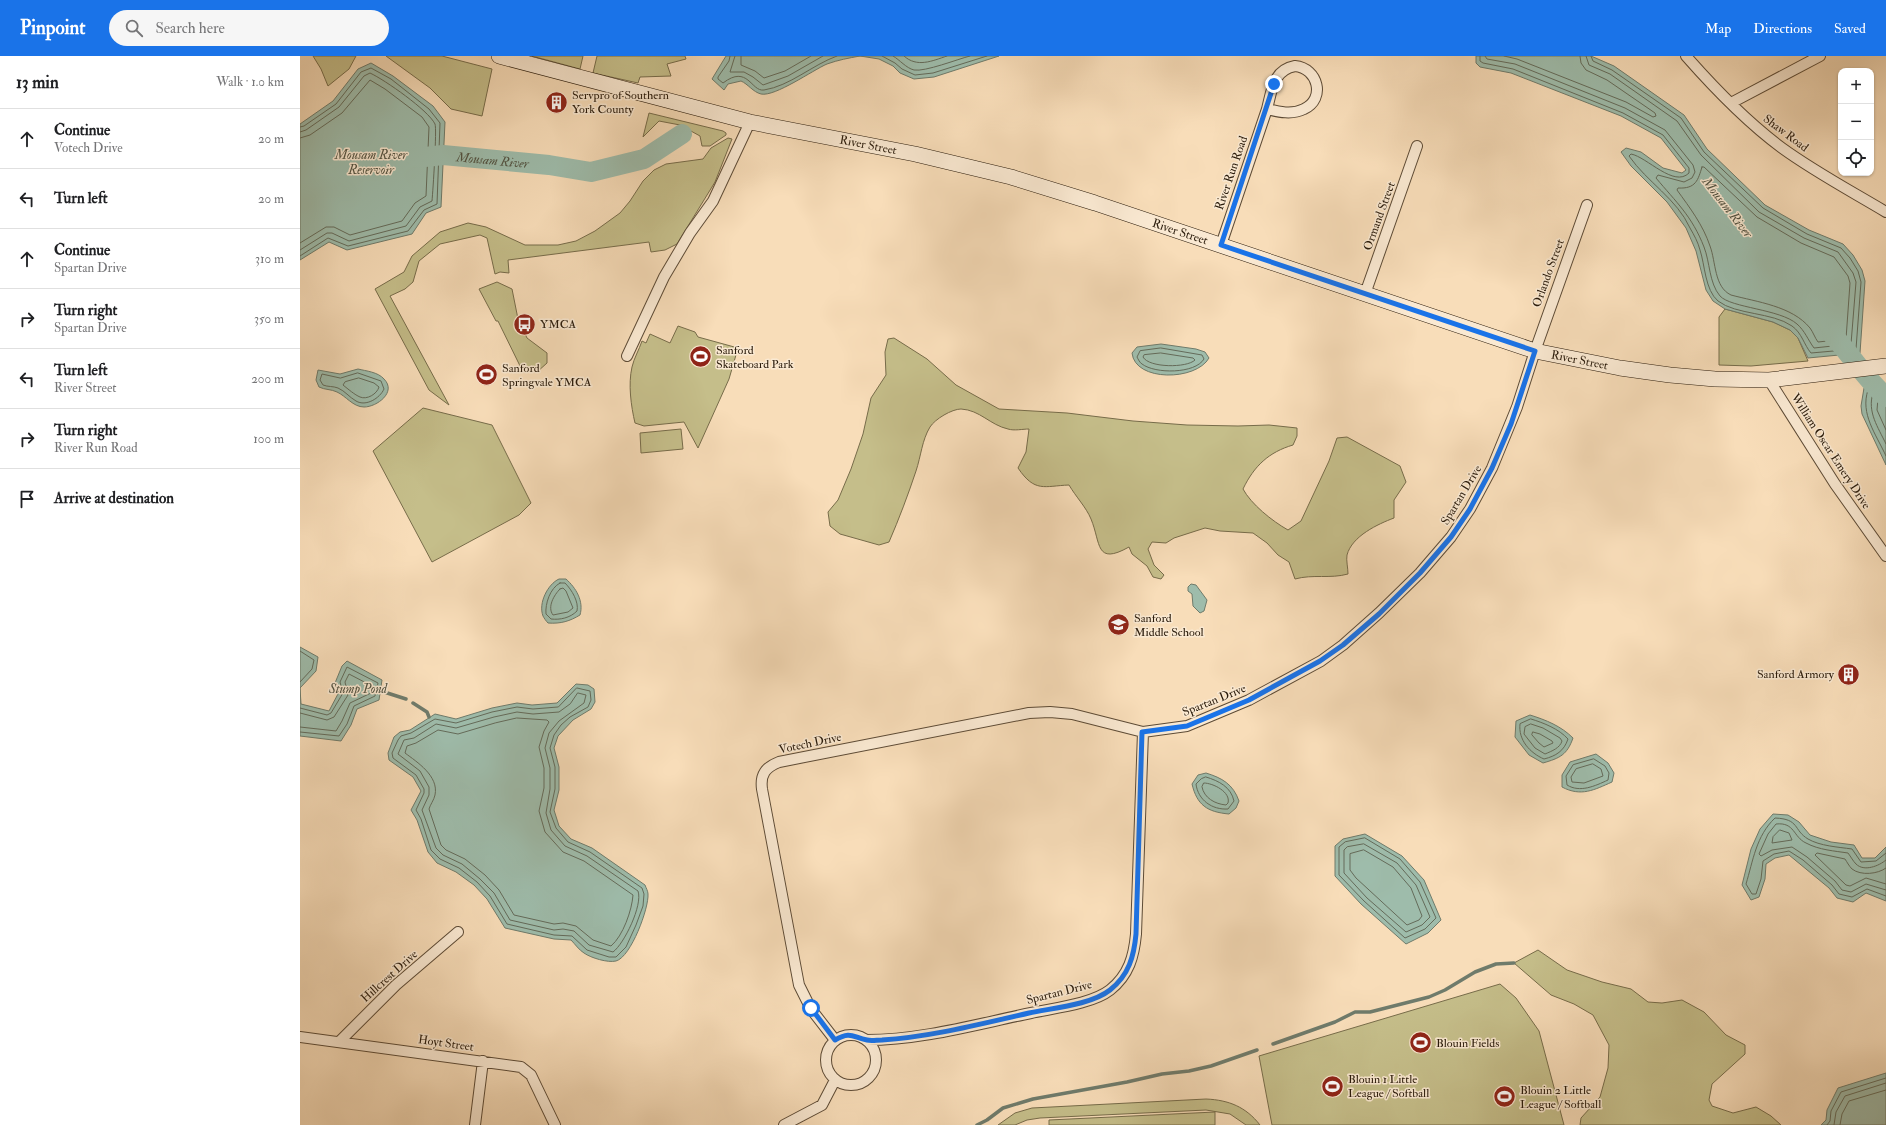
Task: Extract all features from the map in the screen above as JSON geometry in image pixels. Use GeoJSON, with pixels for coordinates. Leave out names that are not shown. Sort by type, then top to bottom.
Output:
{"type":"FeatureCollection","features":[{"type":"Feature","properties":{"kind":"street","name":"River Street"},"geometry":{"type":"LineString","coordinates":[[499,56],[750,122],[915,154],[1012,177],[1221,245],[1535,351],[1620,368],[1704,378],[1769,380],[1883,366]]}},
{"type":"Feature","properties":{"kind":"street","name":"Shaw Road"},"geometry":{"type":"LineString","coordinates":[[1686,56],[1731,103],[1782,148],[1811,168],[1886,212]]}},
{"type":"Feature","properties":{"kind":"street"},"geometry":{"type":"LineString","coordinates":[[1731,103],[1820,56]]}},
{"type":"Feature","properties":{"kind":"street","name":"River Run Road"},"geometry":{"type":"LineString","coordinates":[[1221,245],[1274,84],[1282,71],[1295,66],[1309,71],[1315,80],[1316,92],[1312,103],[1308,108],[1284,113],[1267,109]]}},
{"type":"Feature","properties":{"kind":"street"},"geometry":{"type":"LineString","coordinates":[[627,356],[664,277],[690,233],[713,201],[750,122]]}},
{"type":"Feature","properties":{"kind":"street","name":"Ormand Street"},"geometry":{"type":"LineString","coordinates":[[1364,294],[1417,146]]}},
{"type":"Feature","properties":{"kind":"street","name":"Orlando Street"},"geometry":{"type":"LineString","coordinates":[[1535,351],[1587,205]]}},
{"type":"Feature","properties":{"kind":"street","name":"Spartan Drive"},"geometry":{"type":"LineString","coordinates":[[866,1040],[919,1037],[1076,1003],[1109,991],[1119,982],[1129,968],[1134,953],[1136,934],[1142,732],[1187,726],[1249,700],[1320,661],[1343,645],[1379,614],[1420,573],[1451,537],[1470,509],[1496,460],[1517,407],[1535,351]]}},
{"type":"Feature","properties":{"kind":"street","name":"William Oscar Emery Drive"},"geometry":{"type":"LineString","coordinates":[[1769,380],[1835,484],[1886,556]]}},
{"type":"Feature","properties":{"kind":"street","name":"Votech Drive"},"geometry":{"type":"LineString","coordinates":[[835,1040],[815,1014],[799,985],[762,789],[762,777],[768,766],[786,760],[1030,713],[1050,712],[1072,714],[1142,732]]}},
{"type":"Feature","properties":{"kind":"street","name":"Hillcrest Drive"},"geometry":{"type":"LineString","coordinates":[[340,1041],[396,985],[458,932]]}},
{"type":"Feature","properties":{"kind":"street"},"geometry":{"type":"LineString","coordinates":[[848,1035],[860,1037],[866,1040],[871,1045],[876,1057],[874,1070],[871,1075],[860,1083],[854,1085],[848,1085],[831,1076],[826,1063],[827,1050],[835,1040],[848,1035]]}},
{"type":"Feature","properties":{"kind":"street","name":"Hoyt Street"},"geometry":{"type":"LineString","coordinates":[[300,1036],[516,1066],[528,1072],[555,1125]]}},
{"type":"Feature","properties":{"kind":"street"},"geometry":{"type":"LineString","coordinates":[[475,1125],[483,1061]]}},
{"type":"Feature","properties":{"kind":"street"},"geometry":{"type":"LineString","coordinates":[[784,1125],[822,1105],[836,1080]]}},
{"type":"Feature","properties":{"kind":"shaded area"},"geometry":{"type":"Polygon","coordinates":[[[313,56],[356,56],[349,69],[328,86],[321,69],[313,56]]]}},
{"type":"Feature","properties":{"kind":"shaded area"},"geometry":{"type":"Polygon","coordinates":[[[386,56],[442,56],[492,69],[482,116],[451,109],[430,88],[386,56]]]}},
{"type":"Feature","properties":{"kind":"shaded area"},"geometry":{"type":"Polygon","coordinates":[[[532,56],[583,56],[580,69],[532,56]]]}},
{"type":"Feature","properties":{"kind":"shaded area"},"geometry":{"type":"Polygon","coordinates":[[[597,56],[685,56],[686,59],[667,64],[671,76],[640,77],[638,83],[593,73],[597,56]]]}},
{"type":"Feature","properties":{"kind":"shaded area"},"geometry":{"type":"Polygon","coordinates":[[[649,113],[723,131],[726,135],[710,146],[702,146],[700,136],[680,125],[659,121],[643,137],[649,113]]]}},
{"type":"Feature","properties":{"kind":"shaded area"},"geometry":{"type":"Polygon","coordinates":[[[728,138],[732,139],[715,182],[677,244],[665,250],[651,252],[649,242],[508,260],[509,273],[500,272],[495,274],[487,238],[480,235],[440,244],[419,261],[413,282],[405,289],[390,296],[449,405],[429,390],[375,289],[404,272],[412,256],[440,232],[468,223],[486,227],[525,245],[558,245],[576,241],[595,231],[620,213],[643,181],[654,170],[666,164],[703,159],[711,148],[728,138]]]}},
{"type":"Feature","properties":{"kind":"shaded area"},"geometry":{"type":"Polygon","coordinates":[[[497,282],[512,289],[518,319],[527,338],[547,353],[547,363],[537,372],[530,370],[523,372],[498,321],[496,321],[479,289],[497,282]]]}},
{"type":"Feature","properties":{"kind":"shaded area"},"geometry":{"type":"Polygon","coordinates":[[[1725,309],[1773,322],[1790,330],[1798,338],[1808,361],[1751,366],[1719,365],[1719,317],[1725,309]]]}},
{"type":"Feature","properties":{"kind":"shaded area"},"geometry":{"type":"Polygon","coordinates":[[[678,326],[695,332],[698,337],[738,348],[729,379],[698,448],[684,422],[644,426],[635,423],[632,409],[630,388],[632,367],[642,341],[646,343],[650,334],[670,343],[678,326]]]}},
{"type":"Feature","properties":{"kind":"shaded area"},"geometry":{"type":"Polygon","coordinates":[[[894,338],[927,359],[956,385],[999,409],[1067,413],[1133,421],[1187,425],[1269,425],[1297,428],[1297,436],[1293,445],[1284,448],[1263,461],[1252,473],[1243,489],[1262,512],[1288,530],[1301,521],[1329,461],[1337,438],[1347,437],[1400,466],[1406,482],[1394,500],[1394,518],[1366,532],[1354,542],[1350,548],[1347,555],[1348,574],[1295,579],[1289,562],[1278,555],[1267,543],[1253,533],[1220,531],[1205,528],[1174,538],[1166,543],[1152,542],[1148,549],[1154,565],[1164,575],[1161,579],[1153,577],[1147,566],[1132,554],[1129,547],[1110,554],[1105,553],[1101,549],[1089,515],[1069,485],[1046,487],[1035,485],[1024,476],[1018,468],[1026,452],[1029,429],[1010,430],[974,412],[957,409],[944,415],[930,427],[925,437],[910,489],[889,542],[879,545],[840,534],[830,526],[828,512],[838,500],[851,469],[863,434],[871,398],[886,375],[885,352],[888,339],[894,338]]]}},
{"type":"Feature","properties":{"kind":"shaded area"},"geometry":{"type":"Polygon","coordinates":[[[423,408],[492,425],[531,503],[519,515],[432,562],[373,451],[423,408]]]}},
{"type":"Feature","properties":{"kind":"shaded area"},"geometry":{"type":"Polygon","coordinates":[[[681,429],[683,449],[641,453],[640,433],[681,429]]]}},
{"type":"Feature","properties":{"kind":"shaded area"},"geometry":{"type":"Polygon","coordinates":[[[1538,950],[1567,970],[1602,982],[1631,989],[1648,1002],[1662,1003],[1682,1000],[1704,1012],[1726,1035],[1745,1045],[1745,1054],[1712,1084],[1709,1100],[1712,1106],[1733,1113],[1756,1107],[1771,1116],[1781,1125],[1580,1125],[1581,1118],[1600,1097],[1608,1068],[1609,1045],[1593,1015],[1574,1004],[1551,995],[1514,963],[1538,950]]]}},
{"type":"Feature","properties":{"kind":"shaded area","name":"Blouin Fields"},"geometry":{"type":"Polygon","coordinates":[[[1500,984],[1516,998],[1539,1031],[1564,1125],[1272,1125],[1259,1056],[1500,984]]]}},
{"type":"Feature","properties":{"kind":"shaded area"},"geometry":{"type":"Polygon","coordinates":[[[1206,1099],[1230,1103],[1243,1109],[1260,1125],[1246,1125],[1230,1114],[1206,1110],[1040,1118],[1027,1120],[1015,1125],[998,1125],[1015,1113],[1032,1108],[1206,1099]]]}},
{"type":"Feature","properties":{"kind":"shaded area"},"geometry":{"type":"Polygon","coordinates":[[[1215,1112],[1215,1125],[1049,1125],[1049,1120],[1215,1112]]]}},
{"type":"Feature","properties":{"kind":"water"},"geometry":{"type":"Polygon","coordinates":[[[726,56],[860,56],[827,64],[784,87],[767,94],[761,94],[755,92],[741,81],[728,84],[724,90],[712,79],[726,56]]]}},
{"type":"Feature","properties":{"kind":"water"},"geometry":{"type":"Polygon","coordinates":[[[860,56],[999,56],[934,77],[914,79],[900,73],[893,66],[879,59],[860,56]]]}},
{"type":"Feature","properties":{"kind":"water"},"geometry":{"type":"Polygon","coordinates":[[[1476,56],[1591,56],[1614,66],[1684,115],[1707,149],[1765,205],[1809,230],[1843,244],[1853,255],[1862,270],[1865,281],[1860,353],[1808,358],[1798,338],[1790,330],[1773,322],[1725,309],[1713,301],[1706,290],[1696,251],[1686,228],[1667,202],[1631,166],[1621,152],[1626,148],[1641,152],[1663,168],[1682,173],[1686,170],[1661,138],[1621,116],[1511,73],[1480,67],[1476,63],[1476,56]]]}},
{"type":"Feature","properties":{"kind":"water","name":"Mousam River Reservoir"},"geometry":{"type":"Polygon","coordinates":[[[371,63],[393,76],[433,106],[445,122],[441,207],[426,213],[412,234],[347,250],[329,242],[300,260],[300,124],[333,101],[358,69],[371,63]]]}},
{"type":"Feature","properties":{"kind":"water"},"geometry":{"type":"Polygon","coordinates":[[[1161,344],[1196,349],[1205,352],[1209,358],[1202,366],[1192,371],[1167,375],[1154,373],[1143,369],[1136,362],[1132,353],[1137,347],[1161,344]]]}},
{"type":"Feature","properties":{"kind":"water"},"geometry":{"type":"Polygon","coordinates":[[[358,369],[372,372],[384,379],[388,389],[387,394],[379,402],[369,406],[360,407],[337,392],[319,387],[316,380],[318,370],[340,374],[358,369]]]}},
{"type":"Feature","properties":{"kind":"water"},"geometry":{"type":"Polygon","coordinates":[[[1883,382],[1886,385],[1886,465],[1862,414],[1861,406],[1864,388],[1871,383],[1883,382]]]}},
{"type":"Feature","properties":{"kind":"water"},"geometry":{"type":"Polygon","coordinates":[[[559,579],[566,579],[576,591],[581,605],[580,615],[565,622],[548,623],[543,616],[543,600],[551,585],[559,579]]]}},
{"type":"Feature","properties":{"kind":"water"},"geometry":{"type":"Polygon","coordinates":[[[1191,584],[1196,585],[1207,600],[1204,611],[1200,613],[1193,606],[1192,594],[1188,591],[1188,587],[1191,584]]]}},
{"type":"Feature","properties":{"kind":"water"},"geometry":{"type":"Polygon","coordinates":[[[300,647],[318,657],[316,671],[300,688],[300,647]]]}},
{"type":"Feature","properties":{"kind":"water","name":"Stump Pond"},"geometry":{"type":"Polygon","coordinates":[[[347,661],[382,680],[379,700],[357,709],[351,725],[341,741],[300,736],[300,688],[301,704],[329,711],[339,692],[335,683],[342,666],[347,661]]]}},
{"type":"Feature","properties":{"kind":"water"},"geometry":{"type":"Polygon","coordinates":[[[576,684],[588,685],[594,689],[595,702],[591,709],[573,720],[558,736],[554,748],[559,767],[559,790],[554,810],[559,826],[571,839],[592,848],[645,885],[648,893],[646,910],[633,942],[622,958],[616,961],[604,961],[591,957],[582,952],[571,940],[554,939],[505,928],[487,899],[474,885],[456,872],[437,863],[428,852],[417,820],[411,810],[421,791],[413,777],[389,760],[388,753],[394,737],[400,732],[410,730],[435,714],[456,719],[492,708],[517,703],[532,705],[557,703],[576,684]]]}},
{"type":"Feature","properties":{"kind":"water"},"geometry":{"type":"Polygon","coordinates":[[[1530,715],[1553,724],[1573,738],[1571,744],[1562,755],[1543,763],[1529,755],[1515,737],[1516,721],[1530,715]]]}},
{"type":"Feature","properties":{"kind":"water"},"geometry":{"type":"Polygon","coordinates":[[[1596,754],[1608,763],[1614,773],[1612,782],[1593,790],[1581,792],[1575,792],[1562,787],[1562,775],[1570,762],[1596,754]]]}},
{"type":"Feature","properties":{"kind":"water"},"geometry":{"type":"Polygon","coordinates":[[[1206,773],[1226,782],[1237,795],[1239,801],[1236,808],[1229,814],[1209,809],[1200,802],[1197,797],[1192,784],[1198,775],[1206,773]]]}},
{"type":"Feature","properties":{"kind":"water"},"geometry":{"type":"Polygon","coordinates":[[[1773,814],[1788,815],[1799,822],[1810,835],[1831,842],[1854,845],[1862,858],[1875,858],[1886,847],[1886,901],[1866,893],[1853,902],[1837,898],[1829,888],[1789,855],[1775,858],[1766,864],[1765,879],[1759,897],[1751,900],[1742,885],[1751,849],[1760,829],[1773,814]]]}},
{"type":"Feature","properties":{"kind":"water"},"geometry":{"type":"Polygon","coordinates":[[[1365,834],[1402,856],[1424,880],[1441,920],[1428,933],[1406,944],[1361,904],[1335,876],[1335,846],[1343,839],[1365,834]]]}},
{"type":"Feature","properties":{"kind":"water"},"geometry":{"type":"Polygon","coordinates":[[[1886,1073],[1886,1125],[1821,1125],[1826,1120],[1827,1110],[1838,1088],[1886,1073]]]}},
{"type":"Feature","properties":{"kind":"waterway","name":"Mousam River"},"geometry":{"type":"LineString","coordinates":[[416,158],[443,155],[549,165],[591,172],[644,159],[682,134]]}},
{"type":"Feature","properties":{"kind":"waterway","name":"Mousam River"},"geometry":{"type":"LineString","coordinates":[[1832,334],[1871,382],[1886,397]]}},
{"type":"Feature","properties":{"kind":"waterway"},"geometry":{"type":"LineString","coordinates":[[381,691],[406,699]]}},
{"type":"Feature","properties":{"kind":"waterway"},"geometry":{"type":"LineString","coordinates":[[413,703],[427,712],[429,717]]}},
{"type":"Feature","properties":{"kind":"waterway"},"geometry":{"type":"LineString","coordinates":[[1273,1044],[1335,1022],[1355,1012],[1370,1012],[1429,997],[1445,990],[1475,972],[1496,964],[1514,963]]}},
{"type":"Feature","properties":{"kind":"waterway"},"geometry":{"type":"LineString","coordinates":[[977,1125],[987,1120],[1003,1108],[1033,1099],[1162,1074],[1189,1071],[1211,1066],[1257,1050]]}},
{"type":"Feature","properties":{"kind":"place","name":"Servpro of Southern York County"},"geometry":{"type":"Point","coordinates":[556,102]}},
{"type":"Feature","properties":{"kind":"place","name":"YMCA"},"geometry":{"type":"Point","coordinates":[524,324]}},
{"type":"Feature","properties":{"kind":"place","name":"Sanford Skateboard Park"},"geometry":{"type":"Point","coordinates":[700,357]}},
{"type":"Feature","properties":{"kind":"place","name":"Sanford Springvale YMCA"},"geometry":{"type":"Point","coordinates":[487,375]}},
{"type":"Feature","properties":{"kind":"place","name":"Sanford Middle School"},"geometry":{"type":"Point","coordinates":[1119,625]}},
{"type":"Feature","properties":{"kind":"place","name":"Sanford Armory"},"geometry":{"type":"Point","coordinates":[1849,674]}},
{"type":"Feature","properties":{"kind":"place","name":"Blouin Fields"},"geometry":{"type":"Point","coordinates":[1421,1043]}},
{"type":"Feature","properties":{"kind":"place","name":"Blouin 1 Little League / Softball"},"geometry":{"type":"Point","coordinates":[1333,1086]}},
{"type":"Feature","properties":{"kind":"place","name":"Blouin 2 Little League / Softball"},"geometry":{"type":"Point","coordinates":[1504,1097]}},
{"type":"Feature","properties":{"kind":"route"},"geometry":{"type":"LineString","coordinates":[[811,1008],[822,1025],[835,1040],[848,1035],[854,1035],[866,1040],[882,1040],[919,1037],[1076,1003],[1109,991],[1119,982],[1129,968],[1134,953],[1136,934],[1142,732],[1187,726],[1200,722],[1249,700],[1320,661],[1343,645],[1379,614],[1420,573],[1451,537],[1470,509],[1492,468],[1517,407],[1535,351],[1221,245],[1274,84]]}}]}
